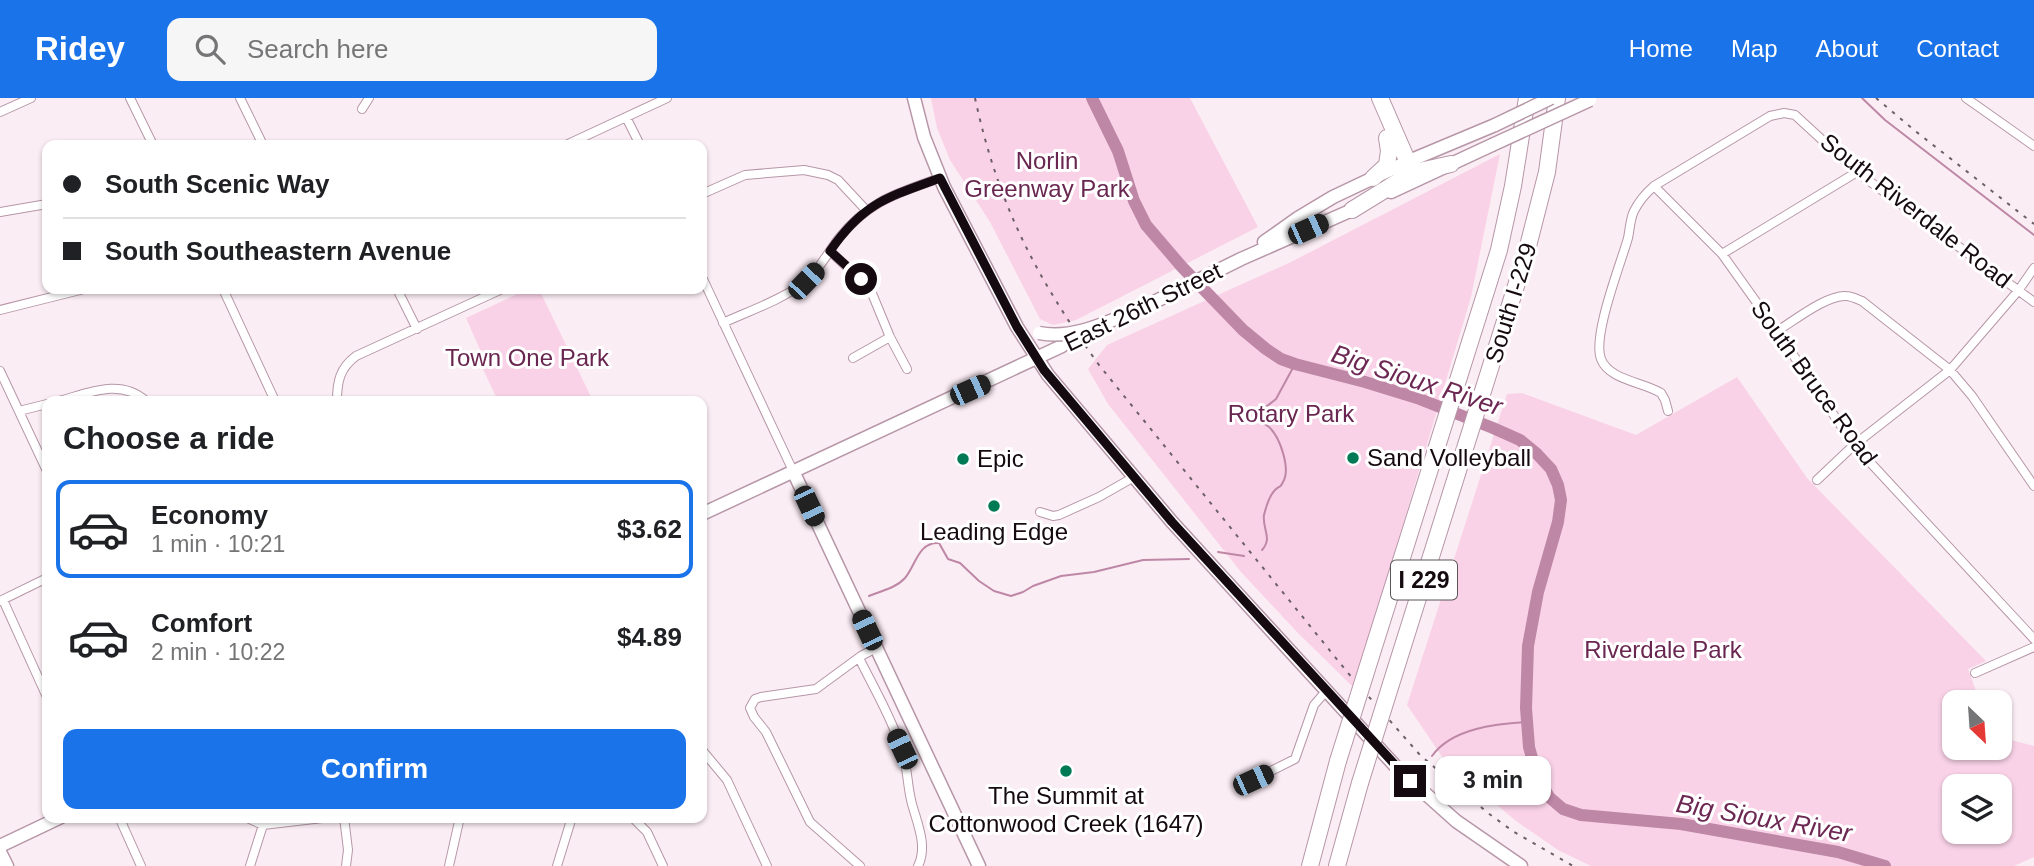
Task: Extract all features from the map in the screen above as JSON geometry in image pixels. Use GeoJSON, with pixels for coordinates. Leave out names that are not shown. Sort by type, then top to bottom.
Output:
{"type":"FeatureCollection","features":[{"type":"Feature","properties":{"kind":"highway"},"geometry":{"type":"LineString","coordinates":[[1369,98],[1387,138],[1405,166]]}},
{"type":"Feature","properties":{"kind":"highway"},"geometry":{"type":"LineString","coordinates":[[1352,210],[1399,181],[1405,166],[1380,98]]}},
{"type":"Feature","properties":{"kind":"highway","name":"South I-229"},"geometry":{"type":"LineString","coordinates":[[1310,866],[1338,761],[1466,358],[1506,222],[1527,98]]}},
{"type":"Feature","properties":{"kind":"highway","name":"South I-229"},"geometry":{"type":"LineString","coordinates":[[1336,866],[1527,254],[1550,156],[1557,98]]}},
{"type":"Feature","properties":{"kind":"highway"},"geometry":{"type":"LineString","coordinates":[[1373,178],[1387,165],[1387,138]]}},
{"type":"Feature","properties":{"kind":"highway"},"geometry":{"type":"LineString","coordinates":[[1405,166],[1451,164]]}},
{"type":"Feature","properties":{"kind":"main road"},"geometry":{"type":"LineString","coordinates":[[914,98],[924,137],[940,178],[1036,359],[1209,563],[1398,769],[1465,828],[1521,866]]}},
{"type":"Feature","properties":{"kind":"main road","name":"East 26th Street"},"geometry":{"type":"LineString","coordinates":[[1241,259],[1298,218],[1333,197],[1551,98]]}},
{"type":"Feature","properties":{"kind":"main road","name":"East 26th Street"},"geometry":{"type":"LineString","coordinates":[[707,512],[1036,359],[1241,259],[1592,99]]}},
{"type":"Feature","properties":{"kind":"main road"},"geometry":{"type":"LineString","coordinates":[[1017,327],[1056,335],[1073,333],[1140,309]]}},
{"type":"Feature","properties":{"kind":"main road"},"geometry":{"type":"LineString","coordinates":[[793,471],[979,866]]}},
{"type":"Feature","properties":{"kind":"main road"},"geometry":{"type":"LineString","coordinates":[[0,846],[48,823]]}},
{"type":"Feature","properties":{"kind":"main road"},"geometry":{"type":"LineString","coordinates":[[0,852],[7,866]]}},
{"type":"Feature","properties":{"kind":"street"},"geometry":{"type":"LineString","coordinates":[[0,113],[31,98]]}},
{"type":"Feature","properties":{"kind":"street"},"geometry":{"type":"LineString","coordinates":[[131,98],[151,140]]}},
{"type":"Feature","properties":{"kind":"street"},"geometry":{"type":"LineString","coordinates":[[240,98],[261,140]]}},
{"type":"Feature","properties":{"kind":"street"},"geometry":{"type":"LineString","coordinates":[[362,109],[369,98]]}},
{"type":"Feature","properties":{"kind":"street"},"geometry":{"type":"LineString","coordinates":[[577,140],[667,98]]}},
{"type":"Feature","properties":{"kind":"street"},"geometry":{"type":"LineString","coordinates":[[1966,98],[2034,146]]}},
{"type":"Feature","properties":{"kind":"street","name":"South Riverdale Road"},"geometry":{"type":"LineString","coordinates":[[1654,186],[1758,122],[1784,113],[1795,115],[1857,172],[2034,302]]}},
{"type":"Feature","properties":{"kind":"street"},"geometry":{"type":"LineString","coordinates":[[626,117],[638,140]]}},
{"type":"Feature","properties":{"kind":"street"},"geometry":{"type":"LineString","coordinates":[[707,192],[745,175],[804,170],[838,180],[866,210]]}},
{"type":"Feature","properties":{"kind":"street"},"geometry":{"type":"LineString","coordinates":[[1722,254],[1857,172]]}},
{"type":"Feature","properties":{"kind":"street"},"geometry":{"type":"LineString","coordinates":[[723,323],[789,292],[806,281],[838,239],[866,210],[884,199],[940,178]]}},
{"type":"Feature","properties":{"kind":"street"},"geometry":{"type":"LineString","coordinates":[[1654,186],[1640,200],[1632,214],[1601,329],[1599,351],[1609,370],[1661,393],[1668,411]]}},
{"type":"Feature","properties":{"kind":"street","name":"South Bruce Road"},"geometry":{"type":"LineString","coordinates":[[1654,186],[1722,254],[1853,445],[2034,639]]}},
{"type":"Feature","properties":{"kind":"street"},"geometry":{"type":"LineString","coordinates":[[0,212],[42,205]]}},
{"type":"Feature","properties":{"kind":"street"},"geometry":{"type":"LineString","coordinates":[[830,251],[861,279],[871,292],[907,369]]}},
{"type":"Feature","properties":{"kind":"street"},"geometry":{"type":"LineString","coordinates":[[1817,480],[1853,445],[1950,370],[2018,291],[2034,268]]}},
{"type":"Feature","properties":{"kind":"street"},"geometry":{"type":"LineString","coordinates":[[707,288],[793,471]]}},
{"type":"Feature","properties":{"kind":"street"},"geometry":{"type":"LineString","coordinates":[[0,310],[55,294]]}},
{"type":"Feature","properties":{"kind":"street"},"geometry":{"type":"LineString","coordinates":[[225,294],[273,396]]}},
{"type":"Feature","properties":{"kind":"street"},"geometry":{"type":"LineString","coordinates":[[400,294],[417,329]]}},
{"type":"Feature","properties":{"kind":"street"},"geometry":{"type":"LineString","coordinates":[[337,396],[337,383],[341,372],[356,356],[491,294]]}},
{"type":"Feature","properties":{"kind":"street"},"geometry":{"type":"LineString","coordinates":[[1777,331],[1826,302],[1844,296],[1862,301],[1950,370],[1972,396],[2034,486]]}},
{"type":"Feature","properties":{"kind":"street"},"geometry":{"type":"LineString","coordinates":[[853,358],[890,337]]}},
{"type":"Feature","properties":{"kind":"street"},"geometry":{"type":"LineString","coordinates":[[0,371],[42,460]]}},
{"type":"Feature","properties":{"kind":"street"},"geometry":{"type":"LineString","coordinates":[[79,396],[111,388],[128,389],[138,396]]}},
{"type":"Feature","properties":{"kind":"street"},"geometry":{"type":"LineString","coordinates":[[19,411],[42,405]]}},
{"type":"Feature","properties":{"kind":"street"},"geometry":{"type":"LineString","coordinates":[[1040,512],[1059,515],[1134,477]]}},
{"type":"Feature","properties":{"kind":"street"},"geometry":{"type":"LineString","coordinates":[[42,580],[1,601],[42,687]]}},
{"type":"Feature","properties":{"kind":"street"},"geometry":{"type":"LineString","coordinates":[[1975,673],[2034,647]]}},
{"type":"Feature","properties":{"kind":"street"},"geometry":{"type":"LineString","coordinates":[[860,866],[810,822],[766,732],[750,708],[758,698],[816,689],[876,648]]}},
{"type":"Feature","properties":{"kind":"street"},"geometry":{"type":"LineString","coordinates":[[859,658],[902,749],[909,793],[920,828],[921,852],[918,866]]}},
{"type":"Feature","properties":{"kind":"street"},"geometry":{"type":"LineString","coordinates":[[1253,780],[1295,759],[1314,705],[1326,690]]}},
{"type":"Feature","properties":{"kind":"street"},"geometry":{"type":"LineString","coordinates":[[707,756],[727,780],[766,866]]}},
{"type":"Feature","properties":{"kind":"street"},"geometry":{"type":"LineString","coordinates":[[122,823],[141,866]]}},
{"type":"Feature","properties":{"kind":"street"},"geometry":{"type":"LineString","coordinates":[[258,823],[280,823]]}},
{"type":"Feature","properties":{"kind":"street"},"geometry":{"type":"LineString","coordinates":[[345,823],[348,850],[346,866]]}},
{"type":"Feature","properties":{"kind":"street"},"geometry":{"type":"LineString","coordinates":[[449,866],[459,823]]}},
{"type":"Feature","properties":{"kind":"street"},"geometry":{"type":"LineString","coordinates":[[556,866],[570,823]]}},
{"type":"Feature","properties":{"kind":"street"},"geometry":{"type":"LineString","coordinates":[[638,823],[647,832],[663,866]]}},
{"type":"Feature","properties":{"kind":"street"},"geometry":{"type":"LineString","coordinates":[[250,866],[263,825]]}},
{"type":"Feature","properties":{"kind":"green space","name":"Norlin Greenway Park"},"geometry":{"type":"Polygon","coordinates":[[[931,98],[1190,98],[1258,227],[1076,320],[1053,325],[1040,319],[990,222],[950,160],[937,128],[931,98]]]}},
{"type":"Feature","properties":{"kind":"green space","name":"Rotary Park"},"geometry":{"type":"Polygon","coordinates":[[[1500,154],[1471,297],[1354,688],[1241,572],[1108,404],[1088,369],[1107,345],[1291,262],[1500,154]]]}},
{"type":"Feature","properties":{"kind":"green space","name":"Town One Park"},"geometry":{"type":"Polygon","coordinates":[[[517,294],[541,294],[591,396],[496,396],[481,365],[486,363],[466,318],[517,294]]]}},
{"type":"Feature","properties":{"kind":"green space","name":"Riverdale Park"},"geometry":{"type":"Polygon","coordinates":[[[1737,377],[1807,478],[1986,661],[1968,669],[1976,690],[1942,690],[1942,760],[2012,760],[2012,740],[2034,746],[2034,857],[2014,866],[1591,866],[1558,850],[1516,821],[1445,761],[1407,705],[1507,394],[1522,393],[1636,435],[1737,377]]]}},
{"type":"Feature","properties":{"kind":"waterway","name":"Big Sioux River"},"geometry":{"type":"LineString","coordinates":[[1092,98],[1118,151],[1134,201],[1146,225],[1182,267],[1243,330],[1266,349],[1295,364],[1417,398],[1493,428],[1520,440],[1551,469],[1561,500],[1558,522],[1538,592],[1528,646],[1526,708],[1529,747],[1540,781],[1549,797],[1563,809],[1581,815],[1681,824],[1838,852],[1885,866]]}},
{"type":"Feature","properties":{"kind":"waterway"},"geometry":{"type":"LineString","coordinates":[[1862,98],[1885,120],[2034,235]]}},
{"type":"Feature","properties":{"kind":"waterway"},"geometry":{"type":"LineString","coordinates":[[1262,550],[1267,541],[1264,515],[1271,495],[1283,482],[1286,469],[1277,438],[1257,417],[1258,413],[1276,399],[1295,364]]}},
{"type":"Feature","properties":{"kind":"waterway"},"geometry":{"type":"LineString","coordinates":[[869,596],[893,587],[905,578],[922,550],[926,546],[939,543],[948,559],[960,563],[994,591],[1011,596],[1061,576],[1094,572],[1143,560],[1189,559]]}},
{"type":"Feature","properties":{"kind":"waterway"},"geometry":{"type":"LineString","coordinates":[[1218,552],[1244,556]]}},
{"type":"Feature","properties":{"kind":"waterway"},"geometry":{"type":"LineString","coordinates":[[1432,756],[1451,739],[1463,733],[1489,726],[1527,722]]}},
{"type":"Feature","properties":{"kind":"railway"},"geometry":{"type":"LineString","coordinates":[[975,98],[995,172],[1022,239],[1056,301],[1099,365],[1348,673],[1420,755],[1514,832],[1573,866]]}},
{"type":"Feature","properties":{"kind":"railway"},"geometry":{"type":"LineString","coordinates":[[1876,98],[2034,224]]}},
{"type":"Feature","properties":{"kind":"place","name":"Sand Volleyball"},"geometry":{"type":"Point","coordinates":[1353,458]}},
{"type":"Feature","properties":{"kind":"place","name":"Epic"},"geometry":{"type":"Point","coordinates":[963,459]}},
{"type":"Feature","properties":{"kind":"place","name":"Leading Edge"},"geometry":{"type":"Point","coordinates":[994,506]}},
{"type":"Feature","properties":{"kind":"place","name":"The Summit at Cottonwood Creek (1647)"},"geometry":{"type":"Point","coordinates":[1066,771]}},
{"type":"Feature","properties":{"kind":"route"},"geometry":{"type":"LineString","coordinates":[[861,279],[830,251],[838,239],[856,218],[884,199],[940,178],[1017,327],[1044,370],[1172,522],[1410,781]]}}]}
